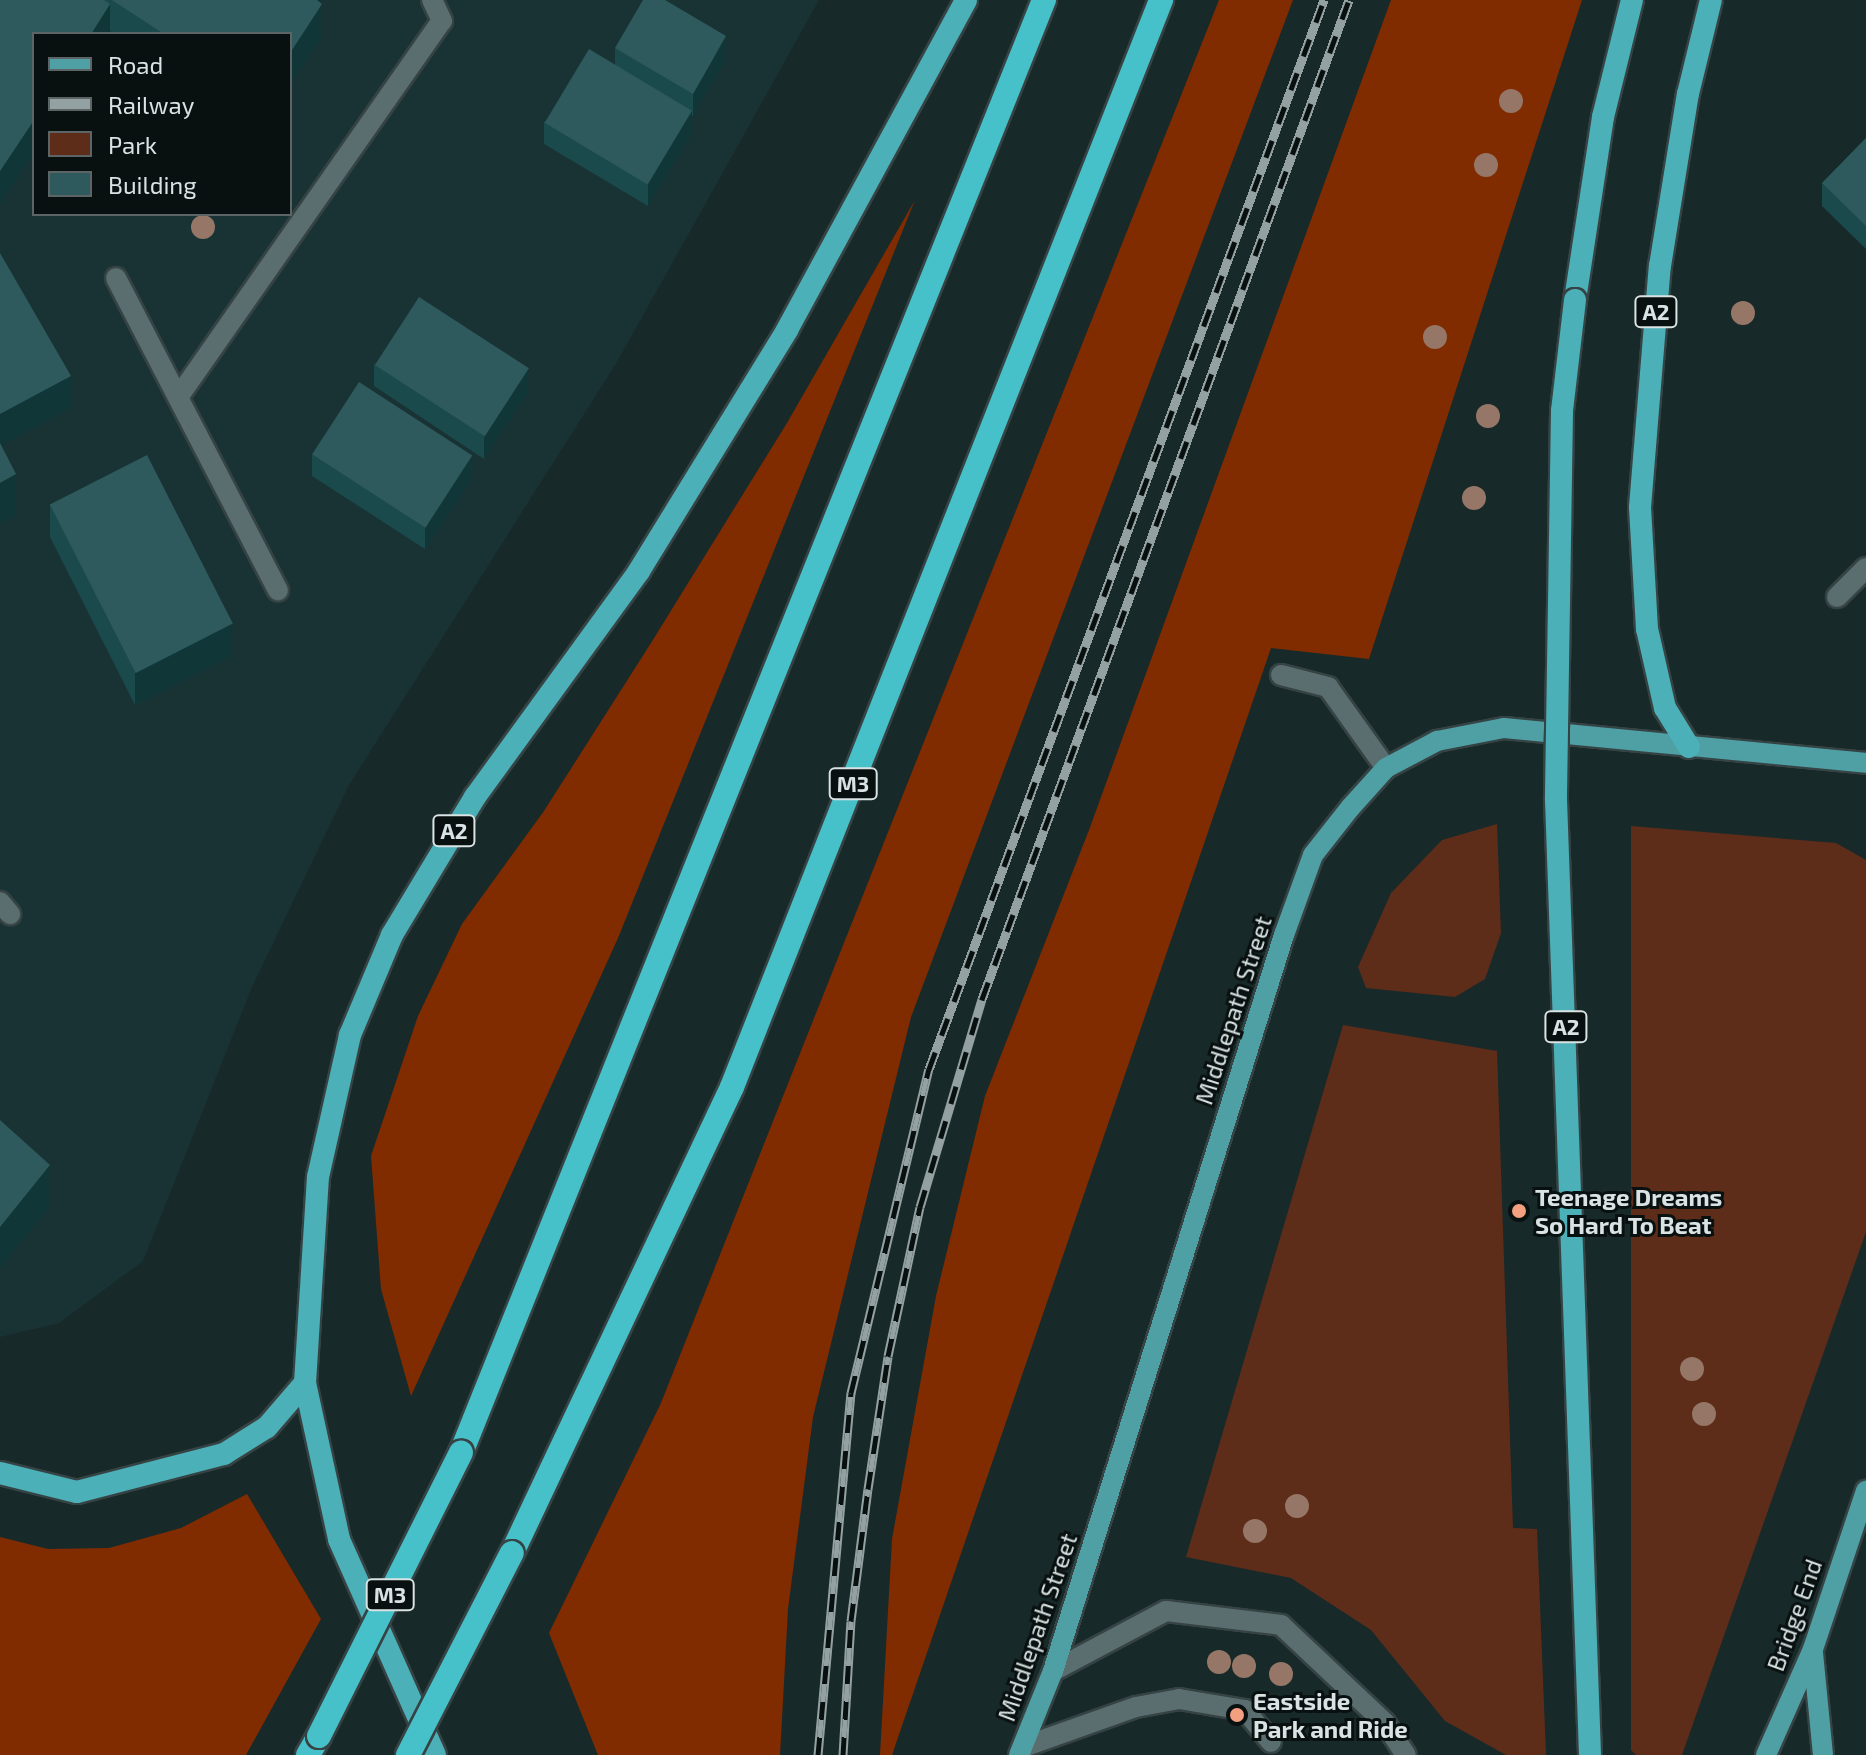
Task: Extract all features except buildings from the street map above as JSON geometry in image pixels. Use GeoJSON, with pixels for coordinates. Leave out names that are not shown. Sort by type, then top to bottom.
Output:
{"type":"FeatureCollection","features":[{"type":"Feature","properties":{"kind":"highway","name":"A2"},"geometry":{"type":"LineString","coordinates":[[435,1755],[339,1539],[305,1383],[318,1177],[350,1035],[392,935],[475,797],[639,571],[762,371],[966,0]]}},
{"type":"Feature","properties":{"kind":"highway","name":"M3"},"geometry":{"type":"LineString","coordinates":[[313,1746],[461,1453],[1044,0]]}},
{"type":"Feature","properties":{"kind":"highway","name":"M3"},"geometry":{"type":"LineString","coordinates":[[408,1755],[512,1553],[732,1087],[1161,0]]}},
{"type":"Feature","properties":{"kind":"highway","name":"A2"},"geometry":{"type":"LineString","coordinates":[[1590,1755],[1556,800],[1562,411],[1575,300],[1603,117],[1632,0]]}},
{"type":"Feature","properties":{"kind":"highway","name":"A2"},"geometry":{"type":"LineString","coordinates":[[1689,747],[1665,708],[1644,617],[1640,507],[1660,266],[1688,94],[1711,0]]}},
{"type":"Feature","properties":{"kind":"highway"},"geometry":{"type":"LineString","coordinates":[[0,1473],[77,1492],[224,1454],[267,1427],[305,1383]]}},
{"type":"Feature","properties":{"kind":"main road","name":"Middlepath Street"},"geometry":{"type":"LineString","coordinates":[[1021,1751],[1053,1671],[1240,1068],[1313,855],[1386,768],[1437,741],[1504,728],[1866,763]]}},
{"type":"Feature","properties":{"kind":"main road","name":"Bridge End"},"geometry":{"type":"LineString","coordinates":[[1766,1755],[1813,1649],[1866,1491]]}},
{"type":"Feature","properties":{"kind":"main road"},"geometry":{"type":"LineString","coordinates":[[1813,1649],[1823,1755]]}},
{"type":"Feature","properties":{"kind":"lane"},"geometry":{"type":"LineString","coordinates":[[179,396],[442,21],[432,0]]}},
{"type":"Feature","properties":{"kind":"lane"},"geometry":{"type":"LineString","coordinates":[[116,278],[278,590]]}},
{"type":"Feature","properties":{"kind":"lane"},"geometry":{"type":"LineString","coordinates":[[1837,597],[1866,568]]}},
{"type":"Feature","properties":{"kind":"lane"},"geometry":{"type":"LineString","coordinates":[[1281,675],[1328,687],[1386,768]]}},
{"type":"Feature","properties":{"kind":"lane"},"geometry":{"type":"LineString","coordinates":[[1053,1671],[1166,1611],[1281,1625],[1385,1723],[1406,1755]]}},
{"type":"Feature","properties":{"kind":"lane"},"geometry":{"type":"LineString","coordinates":[[1021,1751],[1136,1707],[1179,1699],[1245,1710],[1271,1742]]}},
{"type":"Feature","properties":{"kind":"shaded area"},"geometry":{"type":"Polygon","coordinates":[[[0,0],[819,0],[617,362],[349,785],[252,987],[143,1261],[59,1323],[0,1337],[0,0]]]}},
{"type":"Feature","properties":{"kind":"shaded area"},"geometry":{"type":"Polygon","coordinates":[[[1219,0],[1293,0],[911,1017],[813,1417],[788,1609],[780,1755],[598,1755],[549,1633],[661,1403],[1219,0]]]}},
{"type":"Feature","properties":{"kind":"shaded area"},"geometry":{"type":"Polygon","coordinates":[[[1391,0],[1582,0],[1369,659],[1271,648],[892,1755],[880,1755],[892,1539],[936,1296],[985,1096],[1089,830],[1391,0]]]}},
{"type":"Feature","properties":{"kind":"shaded area"},"geometry":{"type":"Polygon","coordinates":[[[915,200],[618,938],[411,1396],[381,1289],[371,1156],[418,1016],[462,924],[544,811],[651,643],[787,423],[915,200]]]}},
{"type":"Feature","properties":{"kind":"shaded area"},"geometry":{"type":"Polygon","coordinates":[[[247,1494],[321,1619],[246,1755],[0,1755],[0,1537],[48,1549],[109,1548],[181,1528],[247,1494]]]}},
{"type":"Feature","properties":{"kind":"green space"},"geometry":{"type":"Polygon","coordinates":[[[1497,824],[1501,933],[1485,979],[1455,997],[1366,988],[1358,967],[1391,893],[1442,840],[1497,824]]]}},
{"type":"Feature","properties":{"kind":"green space"},"geometry":{"type":"Polygon","coordinates":[[[1631,826],[1836,843],[1866,860],[1866,1232],[1682,1755],[1636,1755],[1631,1750],[1631,826]]]}},
{"type":"Feature","properties":{"kind":"green space"},"geometry":{"type":"Polygon","coordinates":[[[1343,1025],[1497,1051],[1513,1528],[1537,1529],[1546,1755],[1506,1755],[1445,1721],[1371,1630],[1291,1578],[1186,1557],[1343,1025]]]}},
{"type":"Feature","properties":{"kind":"railway"},"geometry":{"type":"LineString","coordinates":[[818,1755],[851,1393],[929,1069],[1324,0]]}},
{"type":"Feature","properties":{"kind":"railway"},"geometry":{"type":"LineString","coordinates":[[843,1755],[851,1621],[868,1489],[888,1356],[920,1207],[982,999],[1349,0]]}},
{"type":"Feature","properties":{"kind":"place","name":"Teenage Dreams So Hard To Beat"},"geometry":{"type":"Point","coordinates":[1519,1211]}},
{"type":"Feature","properties":{"kind":"place","name":"Eastside Park and Ride"},"geometry":{"type":"Point","coordinates":[1237,1715]}}]}
